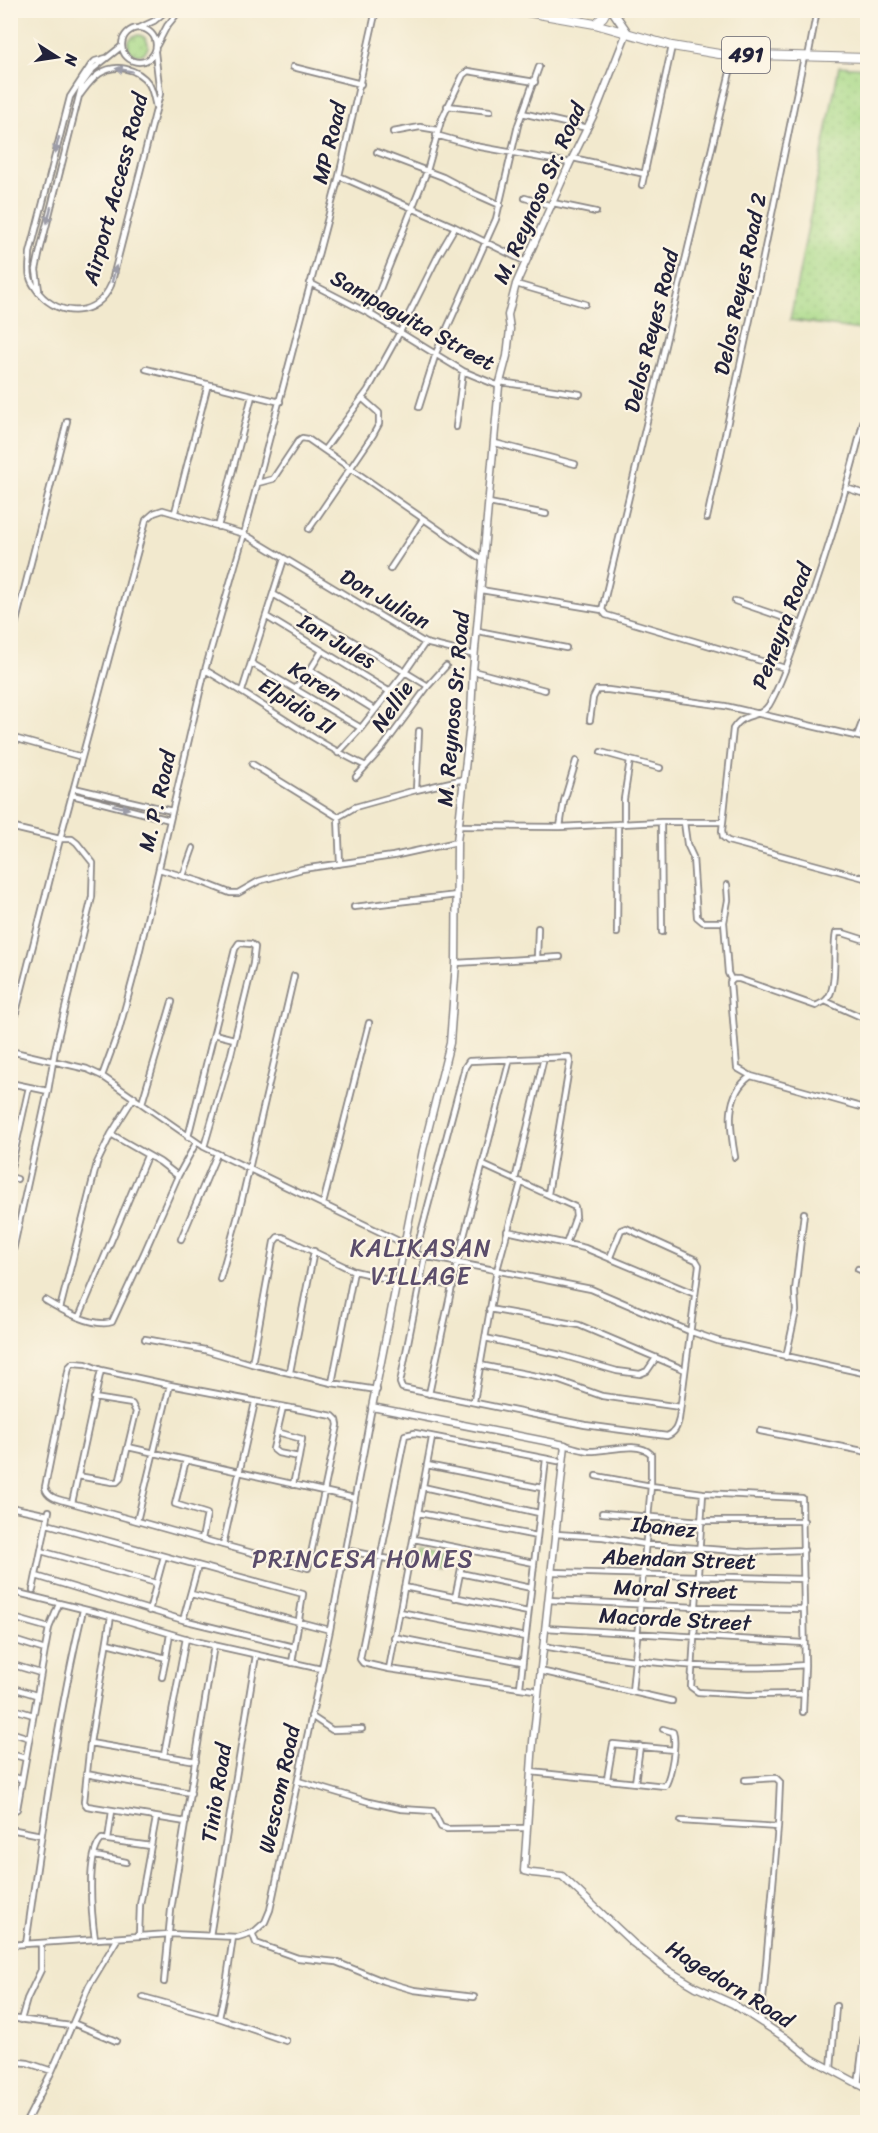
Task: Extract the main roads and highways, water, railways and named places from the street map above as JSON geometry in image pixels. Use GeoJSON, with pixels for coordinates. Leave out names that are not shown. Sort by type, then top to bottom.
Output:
{"type":"FeatureCollection","features":[{"type":"Feature","properties":{"kind":"main road","name":"491"},"geometry":{"type":"LineString","coordinates":[[515,10],[595,24],[699,52],[867,58]]}},
{"type":"Feature","properties":{"kind":"main road"},"geometry":{"type":"LineString","coordinates":[[595,24],[607,10]]}},
{"type":"Feature","properties":{"kind":"main road"},"geometry":{"type":"LineString","coordinates":[[612,10],[627,32]]}},
{"type":"Feature","properties":{"kind":"district","name":"KALIKASAN VILLAGE"},"geometry":{"type":"Point","coordinates":[421,1262]}},
{"type":"Feature","properties":{"kind":"district","name":"PRINCESA HOMES"},"geometry":{"type":"Point","coordinates":[363,1559]}}]}
